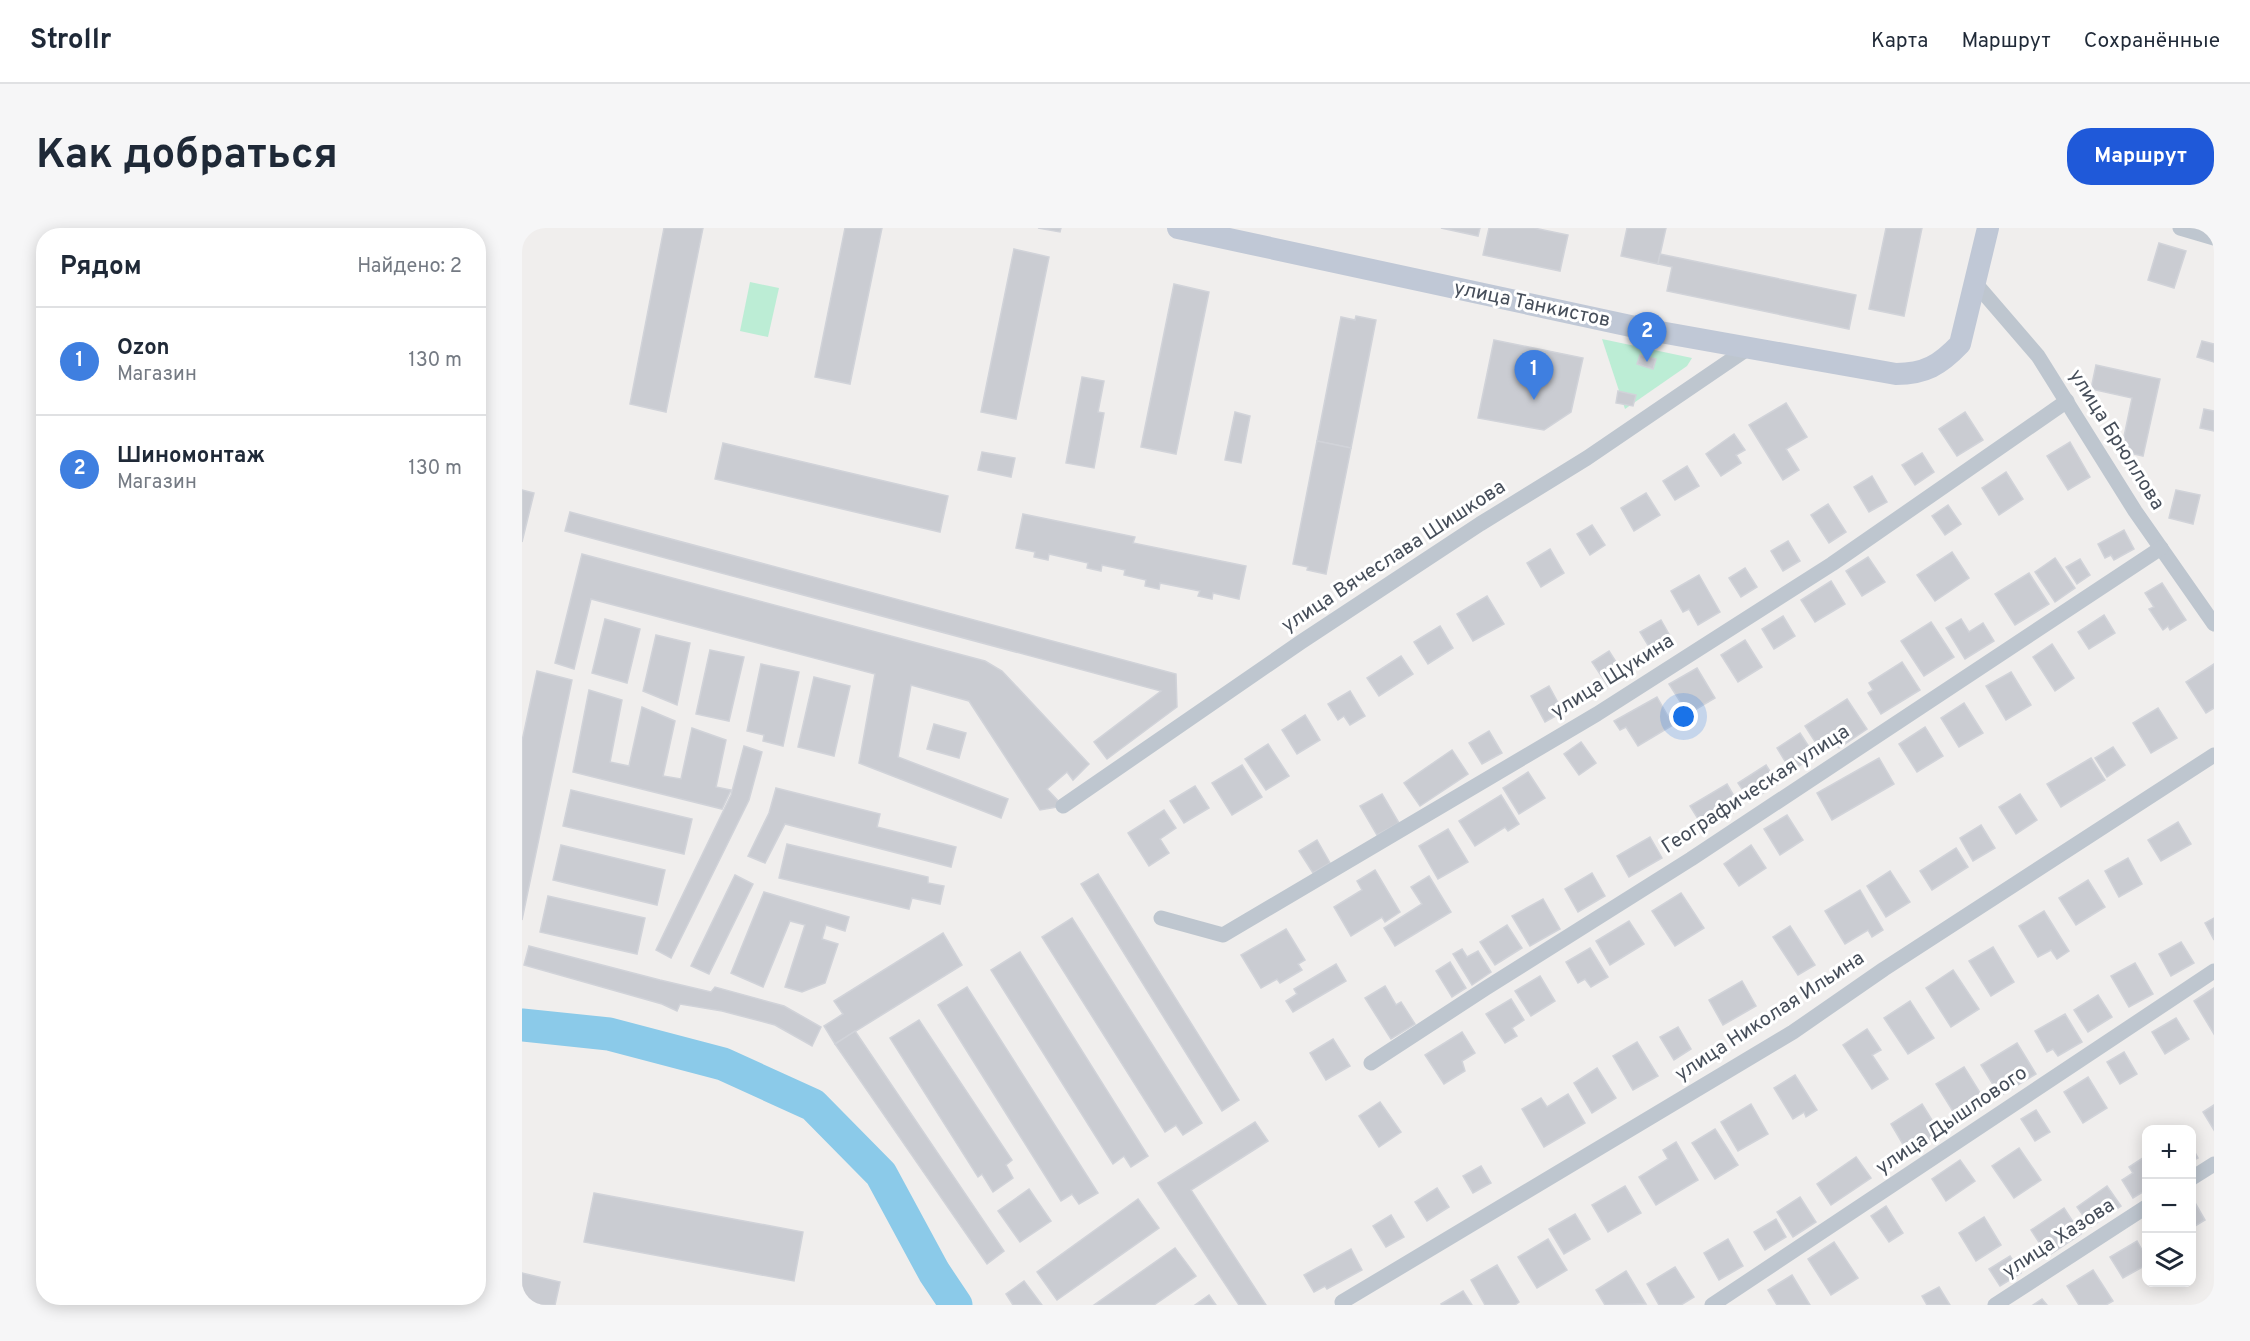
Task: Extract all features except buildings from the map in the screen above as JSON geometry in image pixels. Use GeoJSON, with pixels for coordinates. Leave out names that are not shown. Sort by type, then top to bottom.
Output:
{"type":"FeatureCollection","features":[{"type":"Feature","properties":{"kind":"main road","name":"улица Танкистов"},"geometry":{"type":"LineString","coordinates":[[1178,228],[1649,330],[1896,374],[1914,374],[1930,369],[1947,358],[1960,345],[1988,228]]}},
{"type":"Feature","properties":{"kind":"street"},"geometry":{"type":"LineString","coordinates":[[2180,228],[2214,238]]}},
{"type":"Feature","properties":{"kind":"street","name":"улица Брюллова"},"geometry":{"type":"LineString","coordinates":[[1976,284],[2038,356],[2161,548],[2214,624]]}},
{"type":"Feature","properties":{"kind":"street","name":"улица Вячеслава Шишкова"},"geometry":{"type":"LineString","coordinates":[[1063,806],[1301,642],[1480,524],[1587,458],[1750,347]]}},
{"type":"Feature","properties":{"kind":"street","name":"улица Щукина"},"geometry":{"type":"LineString","coordinates":[[1161,918],[1223,935],[1607,708],[1832,564],[2067,401]]}},
{"type":"Feature","properties":{"kind":"street","name":"Географическая улица"},"geometry":{"type":"LineString","coordinates":[[1371,1063],[1690,860],[2161,548]]}},
{"type":"Feature","properties":{"kind":"street","name":"улица Николая Ильина"},"geometry":{"type":"LineString","coordinates":[[1342,1302],[1793,1032],[1884,969],[2214,755]]}},
{"type":"Feature","properties":{"kind":"street","name":"улица Дышлового"},"geometry":{"type":"LineString","coordinates":[[1712,1305],[2214,971]]}},
{"type":"Feature","properties":{"kind":"street"},"geometry":{"type":"LineString","coordinates":[[2196,1176],[2214,1164]]}},
{"type":"Feature","properties":{"kind":"street","name":"улица Хазова"},"geometry":{"type":"LineString","coordinates":[[1995,1305],[2142,1211]]}},
{"type":"Feature","properties":{"kind":"green space"},"geometry":{"type":"Polygon","coordinates":[[[750,282],[779,288],[768,337],[740,331],[750,282]]]}},
{"type":"Feature","properties":{"kind":"green space"},"geometry":{"type":"Polygon","coordinates":[[[1602,339],[1692,358],[1687,366],[1625,409],[1602,339]]]}},
{"type":"Feature","properties":{"kind":"waterway"},"geometry":{"type":"LineString","coordinates":[[522,1025],[609,1034],[723,1064],[813,1105],[881,1174],[934,1272],[956,1305]]}},
{"type":"Feature","properties":{"kind":"place","name":"Шиномонтаж"},"geometry":{"type":"Point","coordinates":[1647,362]}},
{"type":"Feature","properties":{"kind":"place","name":"Ozon"},"geometry":{"type":"Point","coordinates":[1534,400]}}]}
